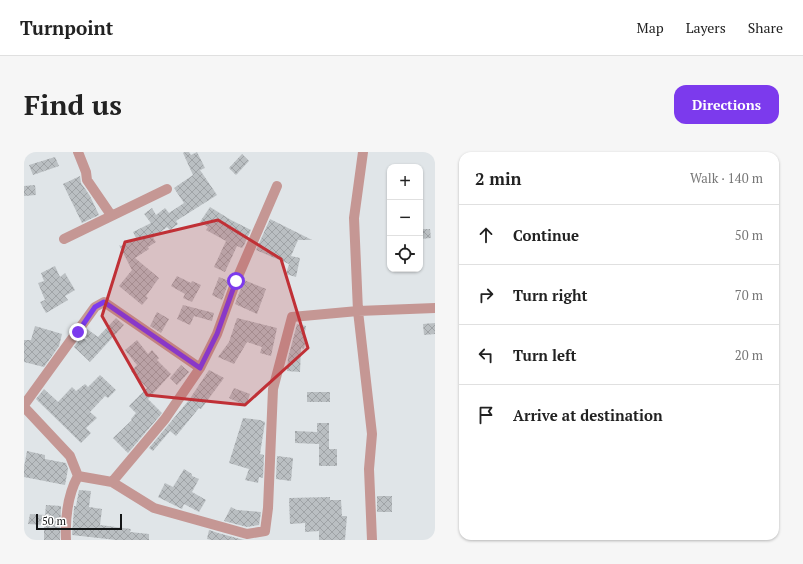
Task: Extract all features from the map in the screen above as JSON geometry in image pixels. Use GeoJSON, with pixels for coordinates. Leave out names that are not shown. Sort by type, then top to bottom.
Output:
{"type":"FeatureCollection","features":[{"type":"Feature","properties":{"kind":"street"},"geometry":{"type":"LineString","coordinates":[[78,152],[86,172],[87,180],[110,216]]}},
{"type":"Feature","properties":{"kind":"street"},"geometry":{"type":"LineString","coordinates":[[362,152],[354,218],[358,310],[372,434],[369,469],[372,540]]}},
{"type":"Feature","properties":{"kind":"street"},"geometry":{"type":"LineString","coordinates":[[112,482],[165,419],[200,368],[217,334],[236,281],[276,186]]}},
{"type":"Feature","properties":{"kind":"street"},"geometry":{"type":"LineString","coordinates":[[64,239],[167,189]]}},
{"type":"Feature","properties":{"kind":"street"},"geometry":{"type":"LineString","coordinates":[[78,476],[70,456],[24,406],[95,307],[104,302],[200,368]]}},
{"type":"Feature","properties":{"kind":"street"},"geometry":{"type":"LineString","coordinates":[[78,476],[112,482],[154,508],[248,534],[265,531],[268,508],[273,389],[292,317],[358,310],[435,308]]}},
{"type":"Feature","properties":{"kind":"street"},"geometry":{"type":"LineString","coordinates":[[66,540],[65,520],[71,489],[78,476]]}},
{"type":"Feature","properties":{"kind":"highlighted area"},"geometry":{"type":"Polygon","coordinates":[[[218,220],[281,259],[308,348],[245,405],[147,395],[102,316],[125,242],[218,220]]]}},
{"type":"Feature","properties":{"kind":"building"},"geometry":{"type":"Polygon","coordinates":[[[189,152],[191,155],[197,152],[205,168],[200,170],[217,195],[176,221],[178,224],[170,230],[167,227],[153,238],[156,242],[148,247],[149,249],[135,258],[159,278],[146,296],[148,298],[142,305],[119,286],[132,270],[119,245],[121,246],[136,238],[133,232],[151,223],[144,214],[152,208],[156,215],[165,208],[169,213],[184,203],[174,188],[193,175],[183,153],[189,152]]]}},
{"type":"Feature","properties":{"kind":"building"},"geometry":{"type":"Polygon","coordinates":[[[242,154],[249,161],[236,175],[229,168],[242,154]]]}},
{"type":"Feature","properties":{"kind":"building"},"geometry":{"type":"Polygon","coordinates":[[[55,157],[59,166],[33,175],[29,165],[55,157]]]}},
{"type":"Feature","properties":{"kind":"building"},"geometry":{"type":"Polygon","coordinates":[[[80,176],[81,183],[90,196],[99,215],[82,223],[63,184],[80,176]]]}},
{"type":"Feature","properties":{"kind":"building"},"geometry":{"type":"Polygon","coordinates":[[[35,185],[36,195],[24,196],[24,186],[35,185]]]}},
{"type":"Feature","properties":{"kind":"building"},"geometry":{"type":"Polygon","coordinates":[[[210,207],[251,230],[242,248],[237,246],[225,272],[214,267],[226,241],[206,230],[208,227],[200,222],[210,207]]]}},
{"type":"Feature","properties":{"kind":"building"},"geometry":{"type":"Polygon","coordinates":[[[270,219],[312,240],[298,240],[291,256],[300,258],[296,277],[286,274],[289,264],[256,250],[270,219]]]}},
{"type":"Feature","properties":{"kind":"building"},"geometry":{"type":"Polygon","coordinates":[[[423,229],[430,229],[431,238],[423,239],[423,229]]]}},
{"type":"Feature","properties":{"kind":"building"},"geometry":{"type":"Polygon","coordinates":[[[55,266],[60,277],[65,273],[75,290],[65,296],[68,300],[46,313],[40,302],[45,300],[38,283],[44,281],[41,273],[55,266]]]}},
{"type":"Feature","properties":{"kind":"building"},"geometry":{"type":"Polygon","coordinates":[[[177,276],[191,283],[192,281],[201,285],[192,302],[183,298],[185,294],[171,286],[177,276]]]}},
{"type":"Feature","properties":{"kind":"building"},"geometry":{"type":"Polygon","coordinates":[[[219,277],[229,281],[222,300],[212,295],[219,277]]]}},
{"type":"Feature","properties":{"kind":"building"},"geometry":{"type":"Polygon","coordinates":[[[244,280],[266,289],[257,314],[235,304],[244,280]]]}},
{"type":"Feature","properties":{"kind":"building"},"geometry":{"type":"Polygon","coordinates":[[[183,305],[214,313],[212,321],[194,316],[190,325],[177,319],[183,305]]]}},
{"type":"Feature","properties":{"kind":"building"},"geometry":{"type":"Polygon","coordinates":[[[157,312],[169,319],[161,333],[150,326],[157,312]]]}},
{"type":"Feature","properties":{"kind":"building"},"geometry":{"type":"Polygon","coordinates":[[[116,318],[124,325],[90,362],[74,347],[81,338],[88,340],[84,334],[87,329],[98,337],[116,318]]]}},
{"type":"Feature","properties":{"kind":"building"},"geometry":{"type":"Polygon","coordinates":[[[237,318],[277,328],[271,356],[260,353],[262,347],[247,342],[234,364],[218,357],[229,342],[237,318]]]}},
{"type":"Feature","properties":{"kind":"building"},"geometry":{"type":"Polygon","coordinates":[[[435,323],[435,334],[424,335],[423,324],[435,323]]]}},
{"type":"Feature","properties":{"kind":"building"},"geometry":{"type":"Polygon","coordinates":[[[297,324],[306,326],[304,349],[301,348],[300,372],[287,371],[288,358],[297,324]]]}},
{"type":"Feature","properties":{"kind":"building"},"geometry":{"type":"Polygon","coordinates":[[[35,326],[62,334],[59,346],[44,367],[24,362],[24,340],[31,340],[35,326]]]}},
{"type":"Feature","properties":{"kind":"building"},"geometry":{"type":"Polygon","coordinates":[[[137,340],[148,354],[152,350],[159,358],[157,360],[171,374],[148,399],[162,413],[128,453],[113,438],[132,420],[131,419],[136,413],[129,406],[147,388],[131,371],[137,365],[125,350],[137,340]]]}},
{"type":"Feature","properties":{"kind":"building"},"geometry":{"type":"Polygon","coordinates":[[[181,365],[189,372],[177,385],[170,378],[181,365]]]}},
{"type":"Feature","properties":{"kind":"building"},"geometry":{"type":"Polygon","coordinates":[[[209,370],[224,378],[201,409],[199,408],[176,436],[170,431],[153,451],[149,448],[189,400],[209,370]]]}},
{"type":"Feature","properties":{"kind":"building"},"geometry":{"type":"Polygon","coordinates":[[[100,375],[116,390],[108,398],[105,396],[90,412],[97,418],[86,428],[91,433],[81,443],[36,399],[44,389],[58,402],[72,387],[76,391],[85,384],[88,387],[100,375]]]}},
{"type":"Feature","properties":{"kind":"building"},"geometry":{"type":"Polygon","coordinates":[[[234,388],[250,394],[246,406],[229,398],[234,388]]]}},
{"type":"Feature","properties":{"kind":"building"},"geometry":{"type":"Polygon","coordinates":[[[307,392],[330,392],[330,402],[307,402],[307,392]]]}},
{"type":"Feature","properties":{"kind":"building"},"geometry":{"type":"Polygon","coordinates":[[[243,418],[265,422],[260,454],[264,455],[263,478],[259,477],[258,483],[245,480],[249,469],[229,463],[243,418]]]}},
{"type":"Feature","properties":{"kind":"building"},"geometry":{"type":"Polygon","coordinates":[[[317,423],[329,423],[329,449],[337,449],[337,466],[319,466],[319,444],[295,443],[295,431],[317,432],[317,423]]]}},
{"type":"Feature","properties":{"kind":"building"},"geometry":{"type":"Polygon","coordinates":[[[27,451],[45,455],[45,459],[66,463],[68,469],[65,485],[24,477],[27,451]]]}},
{"type":"Feature","properties":{"kind":"building"},"geometry":{"type":"Polygon","coordinates":[[[277,456],[293,458],[291,481],[276,479],[277,456]]]}},
{"type":"Feature","properties":{"kind":"building"},"geometry":{"type":"Polygon","coordinates":[[[184,469],[192,474],[192,476],[199,479],[192,492],[206,500],[199,512],[184,504],[182,509],[158,497],[165,483],[173,487],[184,469]]]}},
{"type":"Feature","properties":{"kind":"building"},"geometry":{"type":"Polygon","coordinates":[[[79,490],[91,491],[89,507],[102,509],[100,525],[131,529],[130,532],[149,534],[149,540],[116,540],[72,535],[74,506],[76,506],[79,490]]]}},
{"type":"Feature","properties":{"kind":"building"},"geometry":{"type":"Polygon","coordinates":[[[377,496],[392,496],[392,512],[377,512],[377,496]]]}},
{"type":"Feature","properties":{"kind":"building"},"geometry":{"type":"Polygon","coordinates":[[[330,497],[330,500],[341,500],[342,516],[347,516],[345,540],[319,540],[319,531],[305,532],[305,523],[290,524],[289,498],[330,497]]]}},
{"type":"Feature","properties":{"kind":"building"},"geometry":{"type":"Polygon","coordinates":[[[46,505],[61,506],[60,540],[44,540],[44,525],[28,524],[30,514],[45,515],[46,505]]]}},
{"type":"Feature","properties":{"kind":"building"},"geometry":{"type":"Polygon","coordinates":[[[231,507],[237,510],[261,512],[259,525],[247,527],[224,521],[231,507]]]}},
{"type":"Feature","properties":{"kind":"building"},"geometry":{"type":"Polygon","coordinates":[[[209,530],[218,533],[244,540],[207,539],[209,530]]]}},
{"type":"Feature","properties":{"kind":"route"},"geometry":{"type":"LineString","coordinates":[[78,332],[95,307],[104,302],[200,368],[217,334],[236,281]]}}]}
